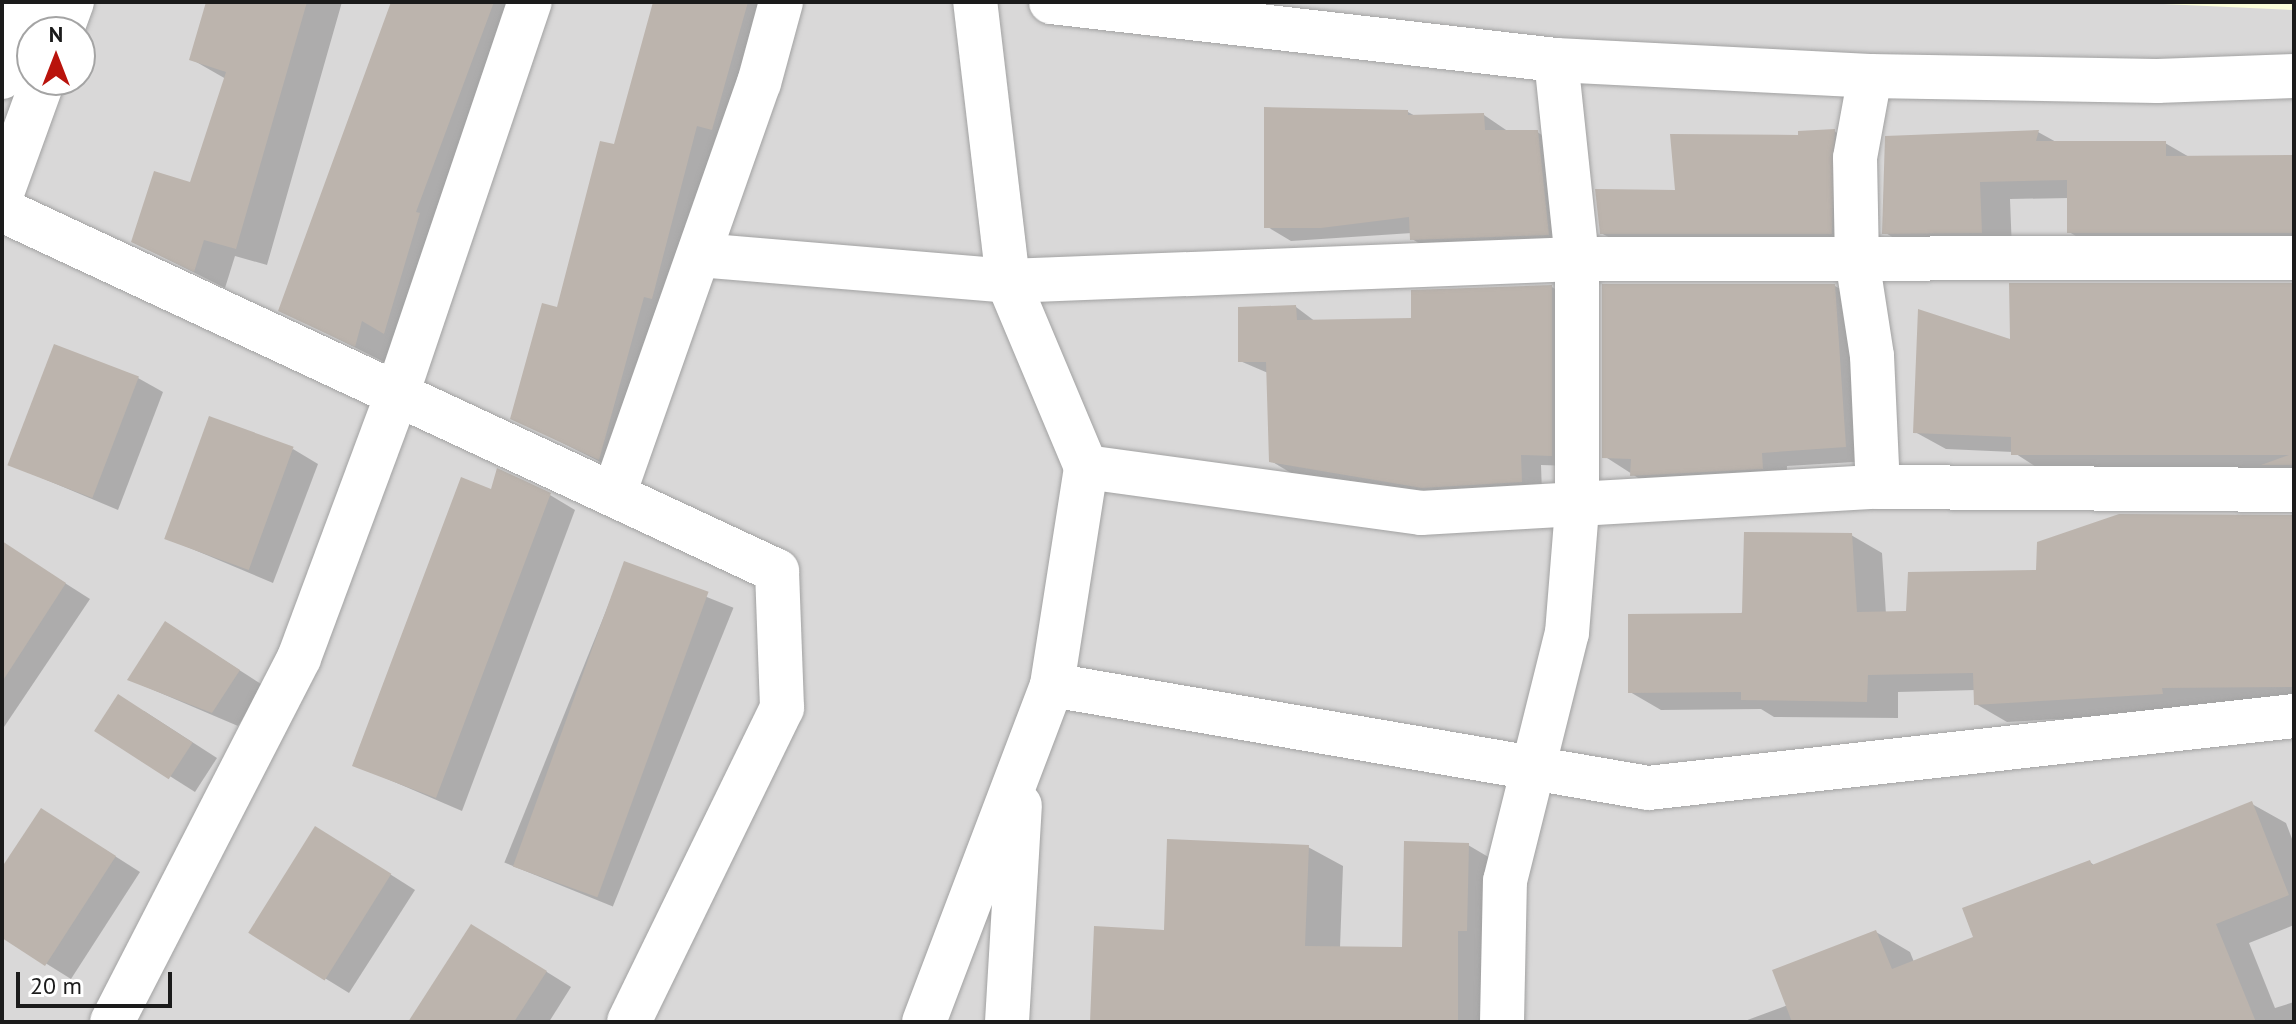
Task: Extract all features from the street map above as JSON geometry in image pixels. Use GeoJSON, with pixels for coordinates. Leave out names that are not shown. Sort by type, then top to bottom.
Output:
{"type":"FeatureCollection","features":[{"type":"Feature","properties":{"kind":"street"},"geometry":{"type":"LineString","coordinates":[[2,77],[28,2]]}},
{"type":"Feature","properties":{"kind":"street"},"geometry":{"type":"LineString","coordinates":[[112,1022],[299,658],[397,394],[530,2]]}},
{"type":"Feature","properties":{"kind":"street"},"geometry":{"type":"LineString","coordinates":[[614,494],[759,83],[781,2]]}},
{"type":"Feature","properties":{"kind":"street"},"geometry":{"type":"LineString","coordinates":[[924,1022],[1052,685],[1086,467],[1008,281],[975,2]]}},
{"type":"Feature","properties":{"kind":"street"},"geometry":{"type":"LineString","coordinates":[[1051,2],[1556,60],[1870,76],[2157,81],[2294,76]]}},
{"type":"Feature","properties":{"kind":"street"},"geometry":{"type":"LineString","coordinates":[[1502,1022],[1505,881],[1567,633],[1577,508],[1577,259],[1556,60]]}},
{"type":"Feature","properties":{"kind":"street"},"geometry":{"type":"LineString","coordinates":[[1870,76],[1855,158],[1857,259],[1872,356],[1878,487]]}},
{"type":"Feature","properties":{"kind":"street"},"geometry":{"type":"LineString","coordinates":[[2,193],[37,96]]}},
{"type":"Feature","properties":{"kind":"street"},"geometry":{"type":"LineString","coordinates":[[2,210],[777,571],[782,708],[629,1022]]}},
{"type":"Feature","properties":{"kind":"street"},"geometry":{"type":"LineString","coordinates":[[699,255],[1008,281],[1577,259],[2294,258]]}},
{"type":"Feature","properties":{"kind":"street"},"geometry":{"type":"LineString","coordinates":[[1086,467],[1421,513],[1577,508],[1878,487],[2294,490]]}},
{"type":"Feature","properties":{"kind":"street"},"geometry":{"type":"LineString","coordinates":[[1052,685],[1534,771],[1648,788],[2294,716]]}},
{"type":"Feature","properties":{"kind":"street"},"geometry":{"type":"LineString","coordinates":[[1007,1022],[1023,761]]}},
{"type":"Feature","properties":{"kind":"shaded area"},"geometry":{"type":"Polygon","coordinates":[[[2,2],[2294,2],[2294,1022],[2,1022],[2,2]]]}},
{"type":"Feature","properties":{"kind":"shaded area"},"geometry":{"type":"Polygon","coordinates":[[[2120,2],[2294,2],[2294,10],[2120,2]]]}},
{"type":"Feature","properties":{"kind":"building"},"geometry":{"type":"Polygon","coordinates":[[[206,2],[307,2],[236,249],[204,240],[194,272],[131,242],[154,171],[190,182],[226,72],[189,60],[206,2]]]}},
{"type":"Feature","properties":{"kind":"building"},"geometry":{"type":"Polygon","coordinates":[[[391,2],[494,2],[416,212],[420,213],[384,334],[362,321],[355,347],[278,311],[391,2]]]}},
{"type":"Feature","properties":{"kind":"building"},"geometry":{"type":"Polygon","coordinates":[[[653,2],[748,2],[712,130],[697,126],[652,299],[644,297],[599,460],[510,419],[542,303],[557,307],[600,141],[614,144],[653,2]]]}},
{"type":"Feature","properties":{"kind":"building"},"geometry":{"type":"Polygon","coordinates":[[[1264,107],[1408,110],[1408,115],[1484,113],[1485,130],[1538,130],[1549,235],[1410,240],[1409,217],[1321,228],[1264,228],[1264,107]]]}},
{"type":"Feature","properties":{"kind":"building"},"geometry":{"type":"Polygon","coordinates":[[[1835,129],[1832,234],[1600,234],[1595,189],[1675,190],[1670,134],[1798,135],[1798,131],[1835,129]]]}},
{"type":"Feature","properties":{"kind":"building"},"geometry":{"type":"Polygon","coordinates":[[[2039,130],[2036,141],[2166,141],[2166,156],[2294,155],[2294,233],[2067,233],[2067,180],[1980,182],[1982,233],[1882,234],[1885,136],[2039,130]]]}},
{"type":"Feature","properties":{"kind":"building"},"geometry":{"type":"Polygon","coordinates":[[[2009,283],[2294,283],[2294,465],[2261,465],[2289,455],[2011,455],[2011,437],[1913,433],[1918,309],[2010,339],[2009,283]]]}},
{"type":"Feature","properties":{"kind":"building"},"geometry":{"type":"Polygon","coordinates":[[[1602,284],[1835,284],[1846,447],[1762,453],[1763,469],[1630,476],[1631,459],[1602,458],[1602,284]]]}},
{"type":"Feature","properties":{"kind":"building"},"geometry":{"type":"Polygon","coordinates":[[[1552,285],[1552,456],[1521,455],[1522,482],[1422,488],[1269,462],[1266,362],[1238,362],[1238,307],[1296,305],[1297,320],[1411,318],[1411,290],[1552,285]]]}},
{"type":"Feature","properties":{"kind":"building"},"geometry":{"type":"Polygon","coordinates":[[[54,344],[139,377],[92,498],[7,465],[54,344]]]}},
{"type":"Feature","properties":{"kind":"building"},"geometry":{"type":"Polygon","coordinates":[[[209,416],[294,447],[249,570],[164,539],[209,416]]]}},
{"type":"Feature","properties":{"kind":"building"},"geometry":{"type":"Polygon","coordinates":[[[497,468],[551,493],[436,798],[352,766],[461,477],[491,489],[497,468]]]}},
{"type":"Feature","properties":{"kind":"building"},"geometry":{"type":"Polygon","coordinates":[[[2119,514],[2294,515],[2294,687],[2162,688],[2163,694],[1974,705],[1973,673],[1868,675],[1867,702],[1741,700],[1741,692],[1628,693],[1628,614],[1742,613],[1744,532],[1852,533],[1857,612],[1906,611],[1908,572],[2036,570],[2037,542],[2119,514]]]}},
{"type":"Feature","properties":{"kind":"building"},"geometry":{"type":"Polygon","coordinates":[[[2,541],[66,583],[2,682],[2,541]]]}},
{"type":"Feature","properties":{"kind":"building"},"geometry":{"type":"Polygon","coordinates":[[[624,561],[709,592],[597,897],[513,866],[624,561]]]}},
{"type":"Feature","properties":{"kind":"building"},"geometry":{"type":"Polygon","coordinates":[[[165,621],[240,670],[212,713],[127,680],[165,621]]]}},
{"type":"Feature","properties":{"kind":"building"},"geometry":{"type":"Polygon","coordinates":[[[118,694],[193,742],[169,779],[94,731],[118,694]]]}},
{"type":"Feature","properties":{"kind":"building"},"geometry":{"type":"Polygon","coordinates":[[[2252,801],[2289,895],[2216,924],[2256,1022],[1792,1022],[1772,970],[1876,930],[1892,969],[1973,937],[1962,908],[2090,860],[2092,865],[2252,801]]]}},
{"type":"Feature","properties":{"kind":"building"},"geometry":{"type":"Polygon","coordinates":[[[41,808],[116,856],[45,966],[2,938],[2,867],[41,808]]]}},
{"type":"Feature","properties":{"kind":"building"},"geometry":{"type":"Polygon","coordinates":[[[315,826],[391,874],[325,981],[248,933],[315,826]]]}},
{"type":"Feature","properties":{"kind":"building"},"geometry":{"type":"Polygon","coordinates":[[[1167,839],[1309,845],[1305,946],[1402,947],[1404,841],[1469,843],[1467,931],[1458,931],[1458,1022],[1090,1022],[1094,926],[1164,930],[1167,839]]]}},
{"type":"Feature","properties":{"kind":"building"},"geometry":{"type":"Polygon","coordinates":[[[471,924],[547,971],[514,1022],[408,1022],[471,924]]]}}]}
